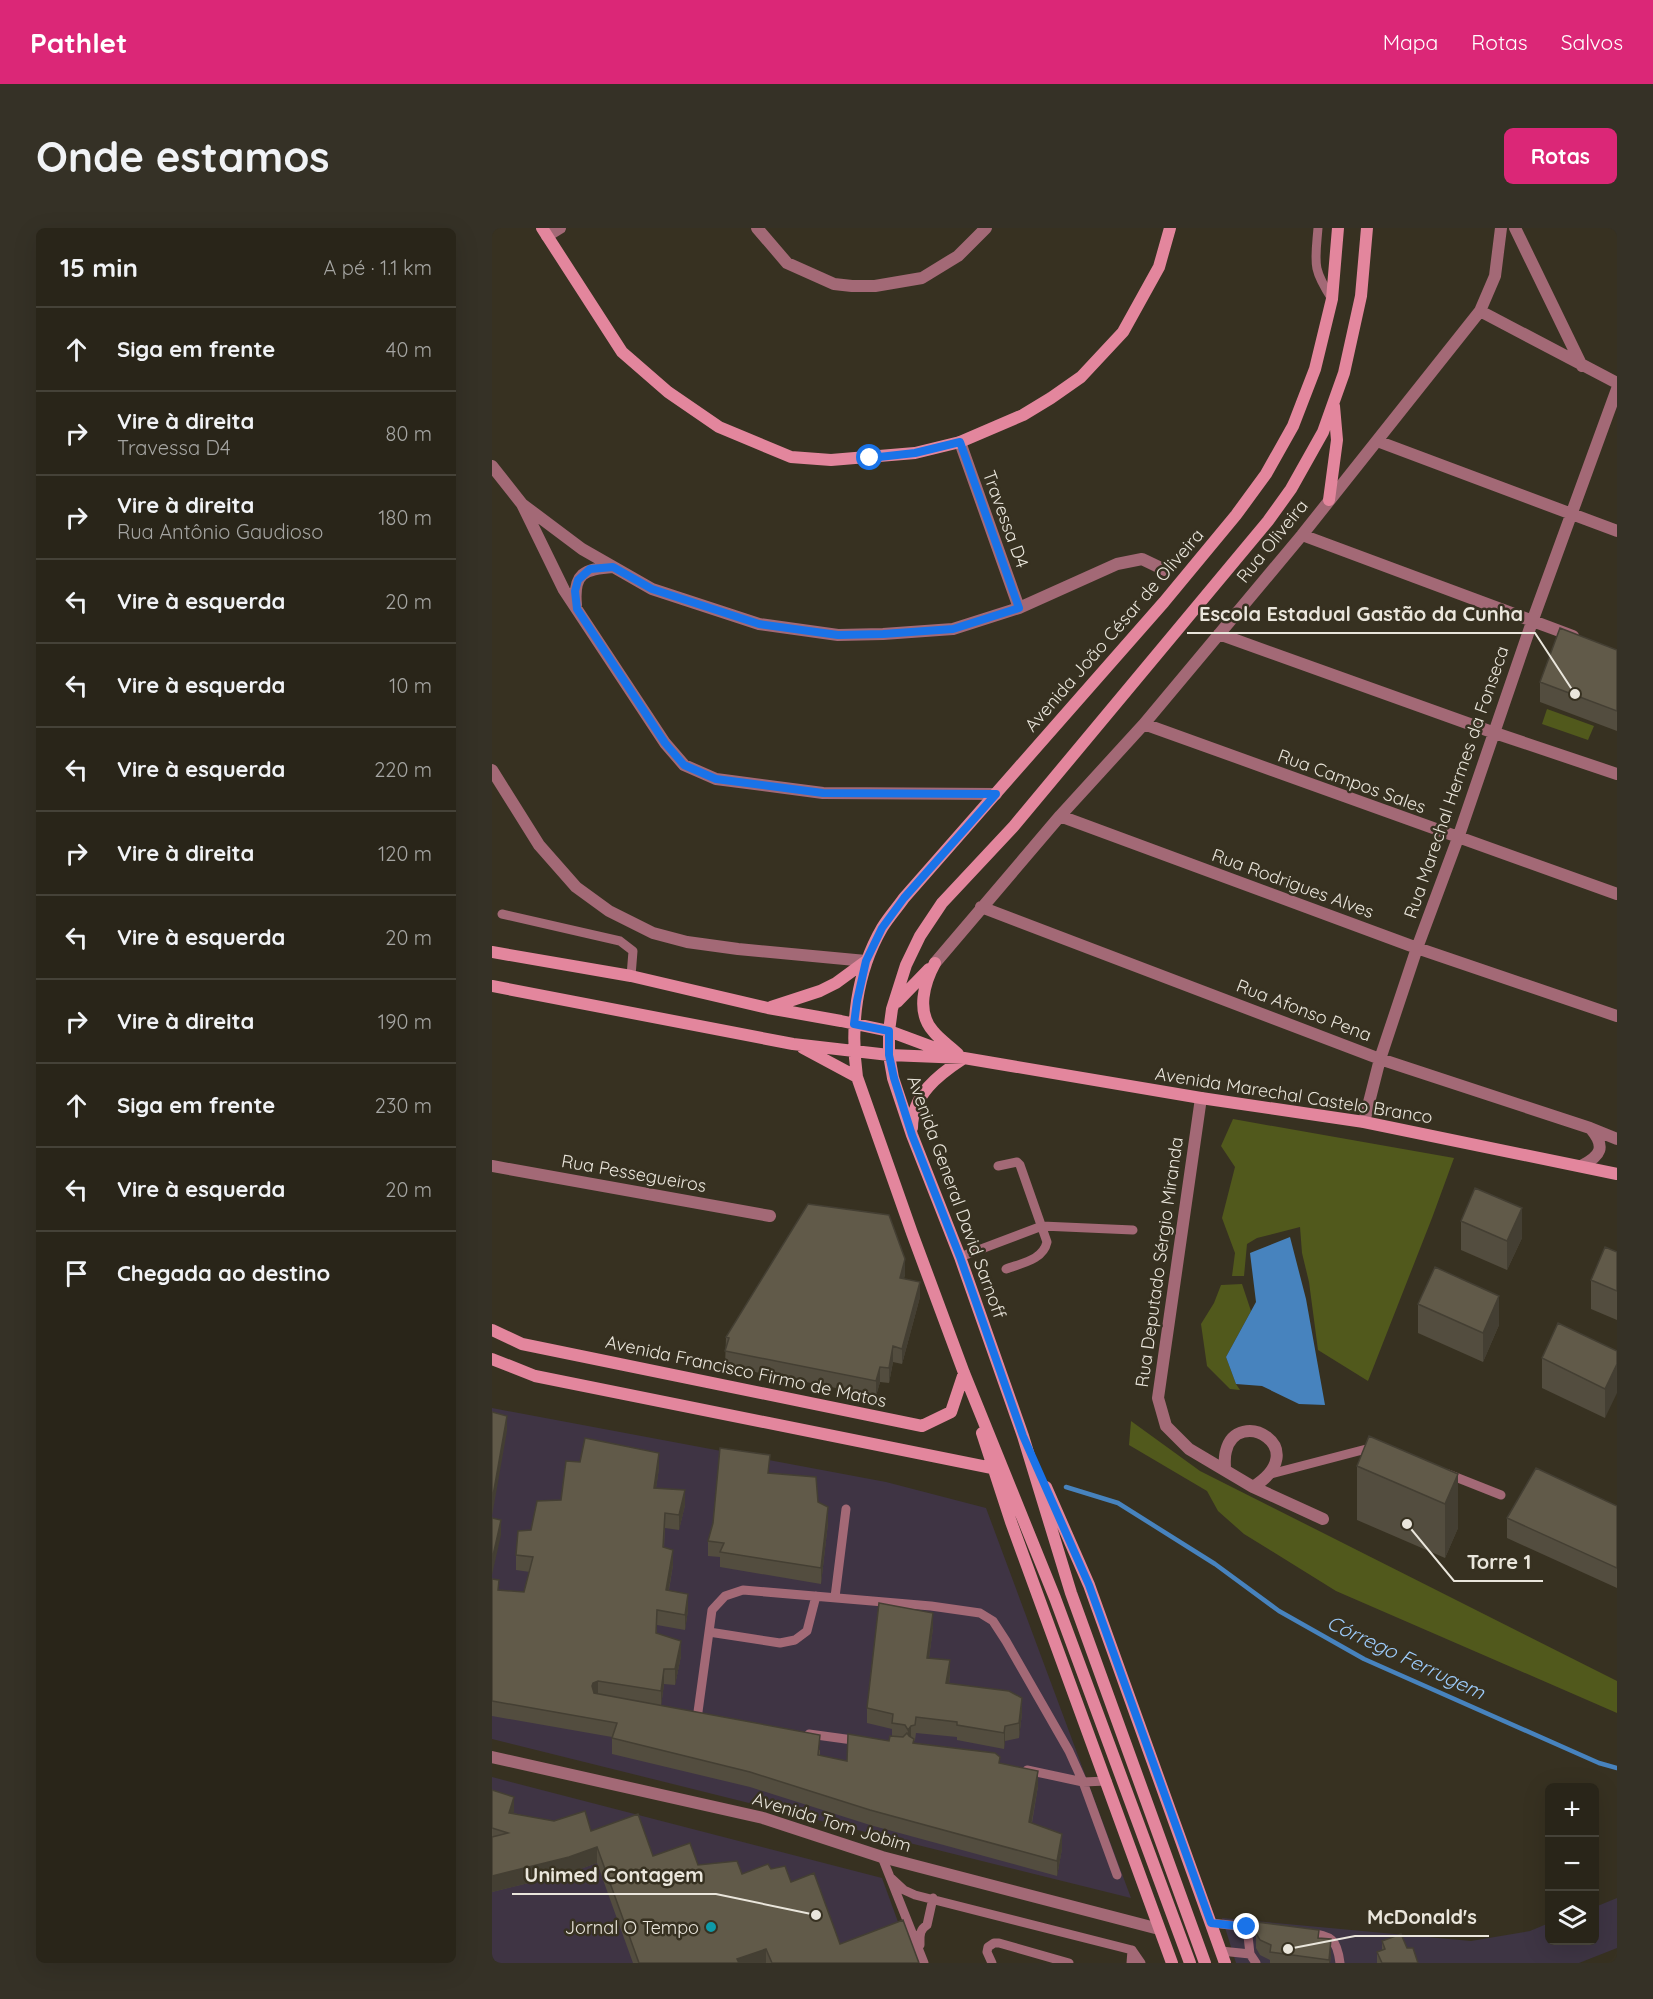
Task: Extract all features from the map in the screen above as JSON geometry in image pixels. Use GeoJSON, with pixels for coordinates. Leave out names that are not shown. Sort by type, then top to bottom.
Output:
{"type":"FeatureCollection","features":[{"type":"Feature","properties":{"kind":"main road"},"geometry":{"type":"LineString","coordinates":[[545,232],[622,352],[668,392],[719,427],[791,457],[831,460],[915,453],[960,442],[1023,415],[1051,398],[1081,377],[1123,332],[1159,267],[1170,228]]}},
{"type":"Feature","properties":{"kind":"main road","name":"Avenida João César de Oliveira"},"geometry":{"type":"LineString","coordinates":[[854,1024],[866,961],[882,928],[904,898],[1164,602],[1236,516],[1266,474],[1293,426],[1314,369],[1332,299],[1338,228]]}},
{"type":"Feature","properties":{"kind":"main road"},"geometry":{"type":"LineString","coordinates":[[492,952],[631,976],[768,1008],[889,1031],[906,965],[942,903],[1014,826],[1268,521],[1291,489],[1323,432],[1344,373],[1361,296],[1367,228]]}},
{"type":"Feature","properties":{"kind":"main road"},"geometry":{"type":"LineString","coordinates":[[1329,500],[1337,440],[1333,403]]}},
{"type":"Feature","properties":{"kind":"main road"},"geometry":{"type":"LineString","coordinates":[[768,1008],[836,983],[866,961]]}},
{"type":"Feature","properties":{"kind":"main road"},"geometry":{"type":"LineString","coordinates":[[894,1005],[935,963]]}},
{"type":"Feature","properties":{"kind":"main road"},"geometry":{"type":"LineString","coordinates":[[912,1135],[912,1120],[923,1092],[946,1070],[964,1059],[932,1030],[926,1017],[923,1003],[924,989],[935,963]]}},
{"type":"Feature","properties":{"kind":"main road"},"geometry":{"type":"LineString","coordinates":[[492,986],[793,1044],[889,1055]]}},
{"type":"Feature","properties":{"kind":"main road"},"geometry":{"type":"LineString","coordinates":[[854,1024],[853,1051],[857,1077],[912,1233],[964,1373],[1055,1598],[1190,1963]]}},
{"type":"Feature","properties":{"kind":"main road","name":"Avenida Marechal Castelo Branco"},"geometry":{"type":"LineString","coordinates":[[889,1031],[964,1059]]}},
{"type":"Feature","properties":{"kind":"main road","name":"Avenida General David Sarnoff"},"geometry":{"type":"LineString","coordinates":[[889,1031],[889,1055],[894,1078],[912,1135],[960,1257],[1023,1436],[1071,1593],[1205,1963]]}},
{"type":"Feature","properties":{"kind":"main road"},"geometry":{"type":"LineString","coordinates":[[793,1044],[857,1077]]}},
{"type":"Feature","properties":{"kind":"main road","name":"Avenida Marechal Castelo Branco"},"geometry":{"type":"LineString","coordinates":[[889,1055],[964,1059],[1364,1122],[1617,1174]]}},
{"type":"Feature","properties":{"kind":"main road","name":"Avenida Francisco Firmo de Matos"},"geometry":{"type":"LineString","coordinates":[[492,1330],[522,1344],[922,1426],[951,1413],[964,1373]]}},
{"type":"Feature","properties":{"kind":"main road"},"geometry":{"type":"LineString","coordinates":[[492,1359],[535,1376],[992,1468]]}},
{"type":"Feature","properties":{"kind":"main road"},"geometry":{"type":"LineString","coordinates":[[981,1412],[981,1432],[992,1468],[1172,1963]]}},
{"type":"Feature","properties":{"kind":"main road"},"geometry":{"type":"LineString","coordinates":[[1023,1436],[1089,1585],[1226,1963]]}},
{"type":"Feature","properties":{"kind":"street"},"geometry":{"type":"LineString","coordinates":[[545,232],[560,228]]}},
{"type":"Feature","properties":{"kind":"street"},"geometry":{"type":"LineString","coordinates":[[757,228],[787,263],[834,284],[852,286],[875,286],[922,278],[958,256],[986,228]]}},
{"type":"Feature","properties":{"kind":"street","name":"Rua Oliveira"},"geometry":{"type":"LineString","coordinates":[[935,963],[1060,816],[1144,724],[1302,535],[1480,311],[1495,276],[1501,228]]}},
{"type":"Feature","properties":{"kind":"street"},"geometry":{"type":"LineString","coordinates":[[1515,228],[1582,366]]}},
{"type":"Feature","properties":{"kind":"street"},"geometry":{"type":"LineString","coordinates":[[1480,311],[1617,383]]}},
{"type":"Feature","properties":{"kind":"street","name":"Rua Marechal Hermes da Fonseca"},"geometry":{"type":"LineString","coordinates":[[1364,1122],[1380,1059],[1417,948],[1458,838],[1492,732],[1617,390]]}},
{"type":"Feature","properties":{"kind":"street"},"geometry":{"type":"LineString","coordinates":[[1377,441],[1617,531]]}},
{"type":"Feature","properties":{"kind":"street","name":"Travessa D4"},"geometry":{"type":"LineString","coordinates":[[960,442],[1019,608]]}},
{"type":"Feature","properties":{"kind":"street"},"geometry":{"type":"LineString","coordinates":[[492,466],[522,504],[564,590],[665,743],[684,765],[716,779],[823,793],[996,794]]}},
{"type":"Feature","properties":{"kind":"street"},"geometry":{"type":"LineString","coordinates":[[522,504],[582,549],[652,589],[759,624],[838,635],[953,629],[1019,608],[1117,564],[1142,559],[1165,570]]}},
{"type":"Feature","properties":{"kind":"street"},"geometry":{"type":"LineString","coordinates":[[1302,535],[1585,640]]}},
{"type":"Feature","properties":{"kind":"street"},"geometry":{"type":"LineString","coordinates":[[577,609],[575,591],[578,580],[590,569],[613,567]]}},
{"type":"Feature","properties":{"kind":"street"},"geometry":{"type":"LineString","coordinates":[[1219,634],[1492,732],[1617,774]]}},
{"type":"Feature","properties":{"kind":"street","name":"Rua Campos Sales"},"geometry":{"type":"LineString","coordinates":[[1144,724],[1617,894]]}},
{"type":"Feature","properties":{"kind":"street"},"geometry":{"type":"LineString","coordinates":[[492,770],[539,845],[576,887],[609,911],[653,933],[687,942],[866,961]]}},
{"type":"Feature","properties":{"kind":"street","name":"Rua Rodrigues Alves"},"geometry":{"type":"LineString","coordinates":[[1060,816],[1417,948],[1617,1016]]}},
{"type":"Feature","properties":{"kind":"street","name":"Rua Afonso Pena"},"geometry":{"type":"LineString","coordinates":[[981,907],[1380,1059],[1617,1139]]}},
{"type":"Feature","properties":{"kind":"street","name":"Rua Deputado Sérgio Miranda"},"geometry":{"type":"LineString","coordinates":[[1201,1098],[1158,1398],[1166,1426],[1189,1449],[1253,1487],[1323,1519]]}},
{"type":"Feature","properties":{"kind":"street"},"geometry":{"type":"LineString","coordinates":[[1581,1166],[1591,1161],[1600,1148],[1600,1139],[1590,1128]]}},
{"type":"Feature","properties":{"kind":"street","name":"Rua Pessegueiros"},"geometry":{"type":"LineString","coordinates":[[492,1166],[770,1216]]}},
{"type":"Feature","properties":{"kind":"street"},"geometry":{"type":"LineString","coordinates":[[1225,1470],[1225,1452],[1234,1437],[1250,1431],[1266,1436],[1275,1446],[1276,1460],[1271,1474],[1253,1487]]}},
{"type":"Feature","properties":{"kind":"street","name":"Avenida Tom Jobim"},"geometry":{"type":"LineString","coordinates":[[492,1757],[763,1818],[882,1857],[1159,1929]]}},
{"type":"Feature","properties":{"kind":"lane"},"geometry":{"type":"LineString","coordinates":[[1318,228],[1316,269],[1319,280],[1332,299]]}},
{"type":"Feature","properties":{"kind":"lane"},"geometry":{"type":"LineString","coordinates":[[502,914],[620,941],[633,951],[631,976]]}},
{"type":"Feature","properties":{"kind":"lane"},"geometry":{"type":"LineString","coordinates":[[998,1166],[1013,1162],[1020,1165],[1047,1242],[1045,1250],[1036,1258],[1006,1269]]}},
{"type":"Feature","properties":{"kind":"lane"},"geometry":{"type":"LineString","coordinates":[[960,1257],[1042,1226],[1133,1230]]}},
{"type":"Feature","properties":{"kind":"lane"},"geometry":{"type":"LineString","coordinates":[[1271,1474],[1377,1447],[1387,1451]]}},
{"type":"Feature","properties":{"kind":"lane"},"geometry":{"type":"LineString","coordinates":[[1439,1471],[1501,1495]]}},
{"type":"Feature","properties":{"kind":"lane"},"geometry":{"type":"LineString","coordinates":[[835,1597],[846,1509]]}},
{"type":"Feature","properties":{"kind":"lane"},"geometry":{"type":"LineString","coordinates":[[697,1719],[712,1611],[725,1596],[743,1590],[941,1607],[980,1613],[993,1621],[1069,1751],[1118,1875]]}},
{"type":"Feature","properties":{"kind":"lane"},"geometry":{"type":"LineString","coordinates":[[709,1632],[780,1643],[795,1640],[807,1630],[816,1596]]}},
{"type":"Feature","properties":{"kind":"lane"},"geometry":{"type":"LineString","coordinates":[[686,1717],[708,1720]]}},
{"type":"Feature","properties":{"kind":"lane"},"geometry":{"type":"LineString","coordinates":[[799,1732],[867,1742]]}},
{"type":"Feature","properties":{"kind":"lane"},"geometry":{"type":"LineString","coordinates":[[1013,1768],[1083,1782],[1107,1781]]}},
{"type":"Feature","properties":{"kind":"lane"},"geometry":{"type":"LineString","coordinates":[[882,1857],[924,1963]]}},
{"type":"Feature","properties":{"kind":"lane"},"geometry":{"type":"LineString","coordinates":[[890,1877],[904,1890],[915,1894],[1132,1950],[1141,1963]]}},
{"type":"Feature","properties":{"kind":"lane"},"geometry":{"type":"LineString","coordinates":[[920,1953],[920,1935],[922,1928],[927,1925],[933,1898]]}},
{"type":"Feature","properties":{"kind":"lane"},"geometry":{"type":"LineString","coordinates":[[904,1913],[913,1924],[922,1928]]}},
{"type":"Feature","properties":{"kind":"lane"},"geometry":{"type":"LineString","coordinates":[[1211,1923],[1279,1930]]}},
{"type":"Feature","properties":{"kind":"lane"},"geometry":{"type":"LineString","coordinates":[[1221,1951],[1253,1959],[1247,1927]]}},
{"type":"Feature","properties":{"kind":"lane"},"geometry":{"type":"LineString","coordinates":[[1300,1932],[1331,1938],[1338,1946],[1340,1963]]}},
{"type":"Feature","properties":{"kind":"lane"},"geometry":{"type":"LineString","coordinates":[[992,1963],[987,1952],[988,1947],[994,1943],[1069,1963]]}},
{"type":"Feature","properties":{"kind":"lane"},"geometry":{"type":"LineString","coordinates":[[1131,1963],[1132,1950]]}},
{"type":"Feature","properties":{"kind":"shaded area"},"geometry":{"type":"Polygon","coordinates":[[[492,1408],[886,1482],[986,1508],[1131,1898],[492,1739],[492,1408]]]}},
{"type":"Feature","properties":{"kind":"shaded area"},"geometry":{"type":"Polygon","coordinates":[[[492,1777],[882,1878],[913,1963],[492,1963],[492,1777]]]}},
{"type":"Feature","properties":{"kind":"shaded area"},"geometry":{"type":"Polygon","coordinates":[[[1617,1898],[1617,1948],[1579,1963],[1236,1963],[1222,1918],[1471,1941],[1530,1931],[1545,1925],[1545,1945],[1599,1945],[1599,1905],[1617,1898]]]}},
{"type":"Feature","properties":{"kind":"green space"},"geometry":{"type":"Polygon","coordinates":[[[1547,709],[1594,726],[1588,740],[1542,724],[1547,709]]]}},
{"type":"Feature","properties":{"kind":"green space"},"geometry":{"type":"Polygon","coordinates":[[[1233,1119],[1454,1158],[1368,1381],[1318,1350],[1300,1227],[1257,1238],[1247,1244],[1244,1276],[1232,1276],[1235,1253],[1222,1218],[1235,1167],[1221,1146],[1233,1119]]]}},
{"type":"Feature","properties":{"kind":"green space"},"geometry":{"type":"Polygon","coordinates":[[[1242,1284],[1251,1311],[1226,1357],[1240,1390],[1230,1389],[1207,1366],[1201,1324],[1214,1303],[1221,1285],[1242,1284]]]}},
{"type":"Feature","properties":{"kind":"green space"},"geometry":{"type":"Polygon","coordinates":[[[1131,1421],[1200,1471],[1617,1681],[1617,1713],[1336,1591],[1244,1534],[1218,1511],[1207,1491],[1129,1445],[1131,1421]]]}},
{"type":"Feature","properties":{"kind":"water"},"geometry":{"type":"Polygon","coordinates":[[[1290,1237],[1306,1299],[1325,1405],[1299,1404],[1262,1386],[1236,1384],[1226,1357],[1256,1302],[1250,1253],[1290,1237]]]}},
{"type":"Feature","properties":{"kind":"building"},"geometry":{"type":"Polygon","coordinates":[[[1560,628],[1617,650],[1617,711],[1540,682],[1560,628]]]}},
{"type":"Feature","properties":{"kind":"building"},"geometry":{"type":"Polygon","coordinates":[[[1475,1188],[1522,1208],[1507,1241],[1461,1221],[1475,1188]]]}},
{"type":"Feature","properties":{"kind":"building"},"geometry":{"type":"Polygon","coordinates":[[[808,1204],[889,1215],[905,1259],[900,1278],[920,1282],[902,1349],[893,1346],[889,1368],[880,1367],[876,1381],[725,1351],[729,1338],[726,1337],[808,1204]]]}},
{"type":"Feature","properties":{"kind":"building"},"geometry":{"type":"Polygon","coordinates":[[[1605,1247],[1617,1252],[1617,1291],[1591,1280],[1605,1247]]]}},
{"type":"Feature","properties":{"kind":"building"},"geometry":{"type":"Polygon","coordinates":[[[1435,1267],[1499,1296],[1483,1333],[1418,1304],[1435,1267]]]}},
{"type":"Feature","properties":{"kind":"building"},"geometry":{"type":"Polygon","coordinates":[[[1558,1323],[1617,1351],[1617,1364],[1605,1389],[1542,1358],[1558,1323]]]}},
{"type":"Feature","properties":{"kind":"building"},"geometry":{"type":"Polygon","coordinates":[[[492,1412],[507,1416],[492,1501],[492,1412]]]}},
{"type":"Feature","properties":{"kind":"building"},"geometry":{"type":"Polygon","coordinates":[[[1369,1436],[1458,1474],[1445,1504],[1357,1466],[1369,1436]]]}},
{"type":"Feature","properties":{"kind":"building"},"geometry":{"type":"Polygon","coordinates":[[[585,1438],[659,1453],[654,1488],[685,1490],[679,1515],[665,1513],[663,1547],[673,1550],[666,1590],[688,1594],[685,1615],[657,1610],[656,1633],[681,1641],[675,1669],[664,1669],[661,1691],[598,1681],[592,1686],[594,1693],[820,1735],[818,1755],[847,1761],[848,1734],[889,1741],[890,1736],[903,1737],[907,1733],[914,1739],[913,1743],[995,1753],[1000,1757],[999,1763],[1038,1771],[1029,1822],[1062,1834],[1057,1861],[870,1810],[750,1772],[612,1738],[617,1723],[492,1701],[492,1579],[499,1580],[498,1590],[524,1592],[533,1557],[516,1555],[518,1531],[531,1530],[537,1501],[561,1500],[566,1461],[580,1462],[585,1438]]]}},
{"type":"Feature","properties":{"kind":"building"},"geometry":{"type":"Polygon","coordinates":[[[720,1448],[770,1455],[768,1473],[816,1477],[818,1502],[828,1507],[821,1568],[720,1552],[724,1543],[708,1541],[713,1523],[720,1448]]]}},
{"type":"Feature","properties":{"kind":"building"},"geometry":{"type":"Polygon","coordinates":[[[1536,1468],[1617,1506],[1617,1568],[1507,1518],[1536,1468]]]}},
{"type":"Feature","properties":{"kind":"building"},"geometry":{"type":"Polygon","coordinates":[[[492,1518],[501,1520],[492,1560],[492,1518]]]}},
{"type":"Feature","properties":{"kind":"building"},"geometry":{"type":"Polygon","coordinates":[[[879,1603],[933,1613],[927,1658],[950,1660],[946,1683],[1009,1691],[1022,1698],[1019,1723],[1005,1726],[1004,1733],[957,1725],[957,1722],[916,1717],[915,1725],[908,1730],[905,1725],[892,1723],[893,1714],[867,1708],[879,1603]]]}},
{"type":"Feature","properties":{"kind":"building"},"geometry":{"type":"Polygon","coordinates":[[[492,1790],[514,1797],[509,1813],[554,1821],[585,1811],[591,1831],[638,1814],[653,1856],[690,1843],[698,1865],[737,1861],[742,1874],[768,1864],[771,1869],[785,1866],[791,1882],[814,1873],[840,1944],[903,1920],[919,1963],[772,1963],[766,1949],[737,1959],[739,1963],[639,1963],[597,1847],[569,1857],[492,1876],[492,1837],[508,1833],[492,1828],[492,1790]]]}},
{"type":"Feature","properties":{"kind":"building"},"geometry":{"type":"Polygon","coordinates":[[[1256,1922],[1319,1930],[1318,1938],[1331,1939],[1329,1960],[1270,1952],[1271,1945],[1260,1940],[1256,1933],[1256,1922]]]}},
{"type":"Feature","properties":{"kind":"building"},"geometry":{"type":"Polygon","coordinates":[[[1401,1934],[1407,1948],[1413,1948],[1418,1963],[1382,1963],[1377,1952],[1385,1949],[1382,1941],[1401,1934]]]}},
{"type":"Feature","properties":{"kind":"waterway","name":"Córrego Ferrugem"},"geometry":{"type":"LineString","coordinates":[[1066,1487],[1118,1503],[1215,1564],[1279,1611],[1364,1659],[1599,1763],[1617,1768]]}},
{"type":"Feature","properties":{"kind":"place","name":"Escola Estadual Gastão da Cunha"},"geometry":{"type":"Point","coordinates":[1575,694]}},
{"type":"Feature","properties":{"kind":"place","name":"Torre 1"},"geometry":{"type":"Point","coordinates":[1407,1524]}},
{"type":"Feature","properties":{"kind":"place","name":"Unimed Contagem"},"geometry":{"type":"Point","coordinates":[816,1915]}},
{"type":"Feature","properties":{"kind":"place","name":"Jornal O Tempo"},"geometry":{"type":"Point","coordinates":[711,1927]}},
{"type":"Feature","properties":{"kind":"place","name":"McDonald's"},"geometry":{"type":"Point","coordinates":[1288,1949]}},
{"type":"Feature","properties":{"kind":"route"},"geometry":{"type":"LineString","coordinates":[[870,458],[915,453],[960,442],[1019,608],[953,629],[838,635],[759,624],[652,589],[613,567],[590,569],[578,580],[575,591],[577,609],[665,743],[684,765],[716,779],[823,793],[996,794],[904,898],[882,928],[866,961],[854,1024],[889,1031],[889,1055],[894,1078],[912,1135],[960,1257],[1023,1436],[1089,1585],[1211,1923],[1247,1927]]}}]}
